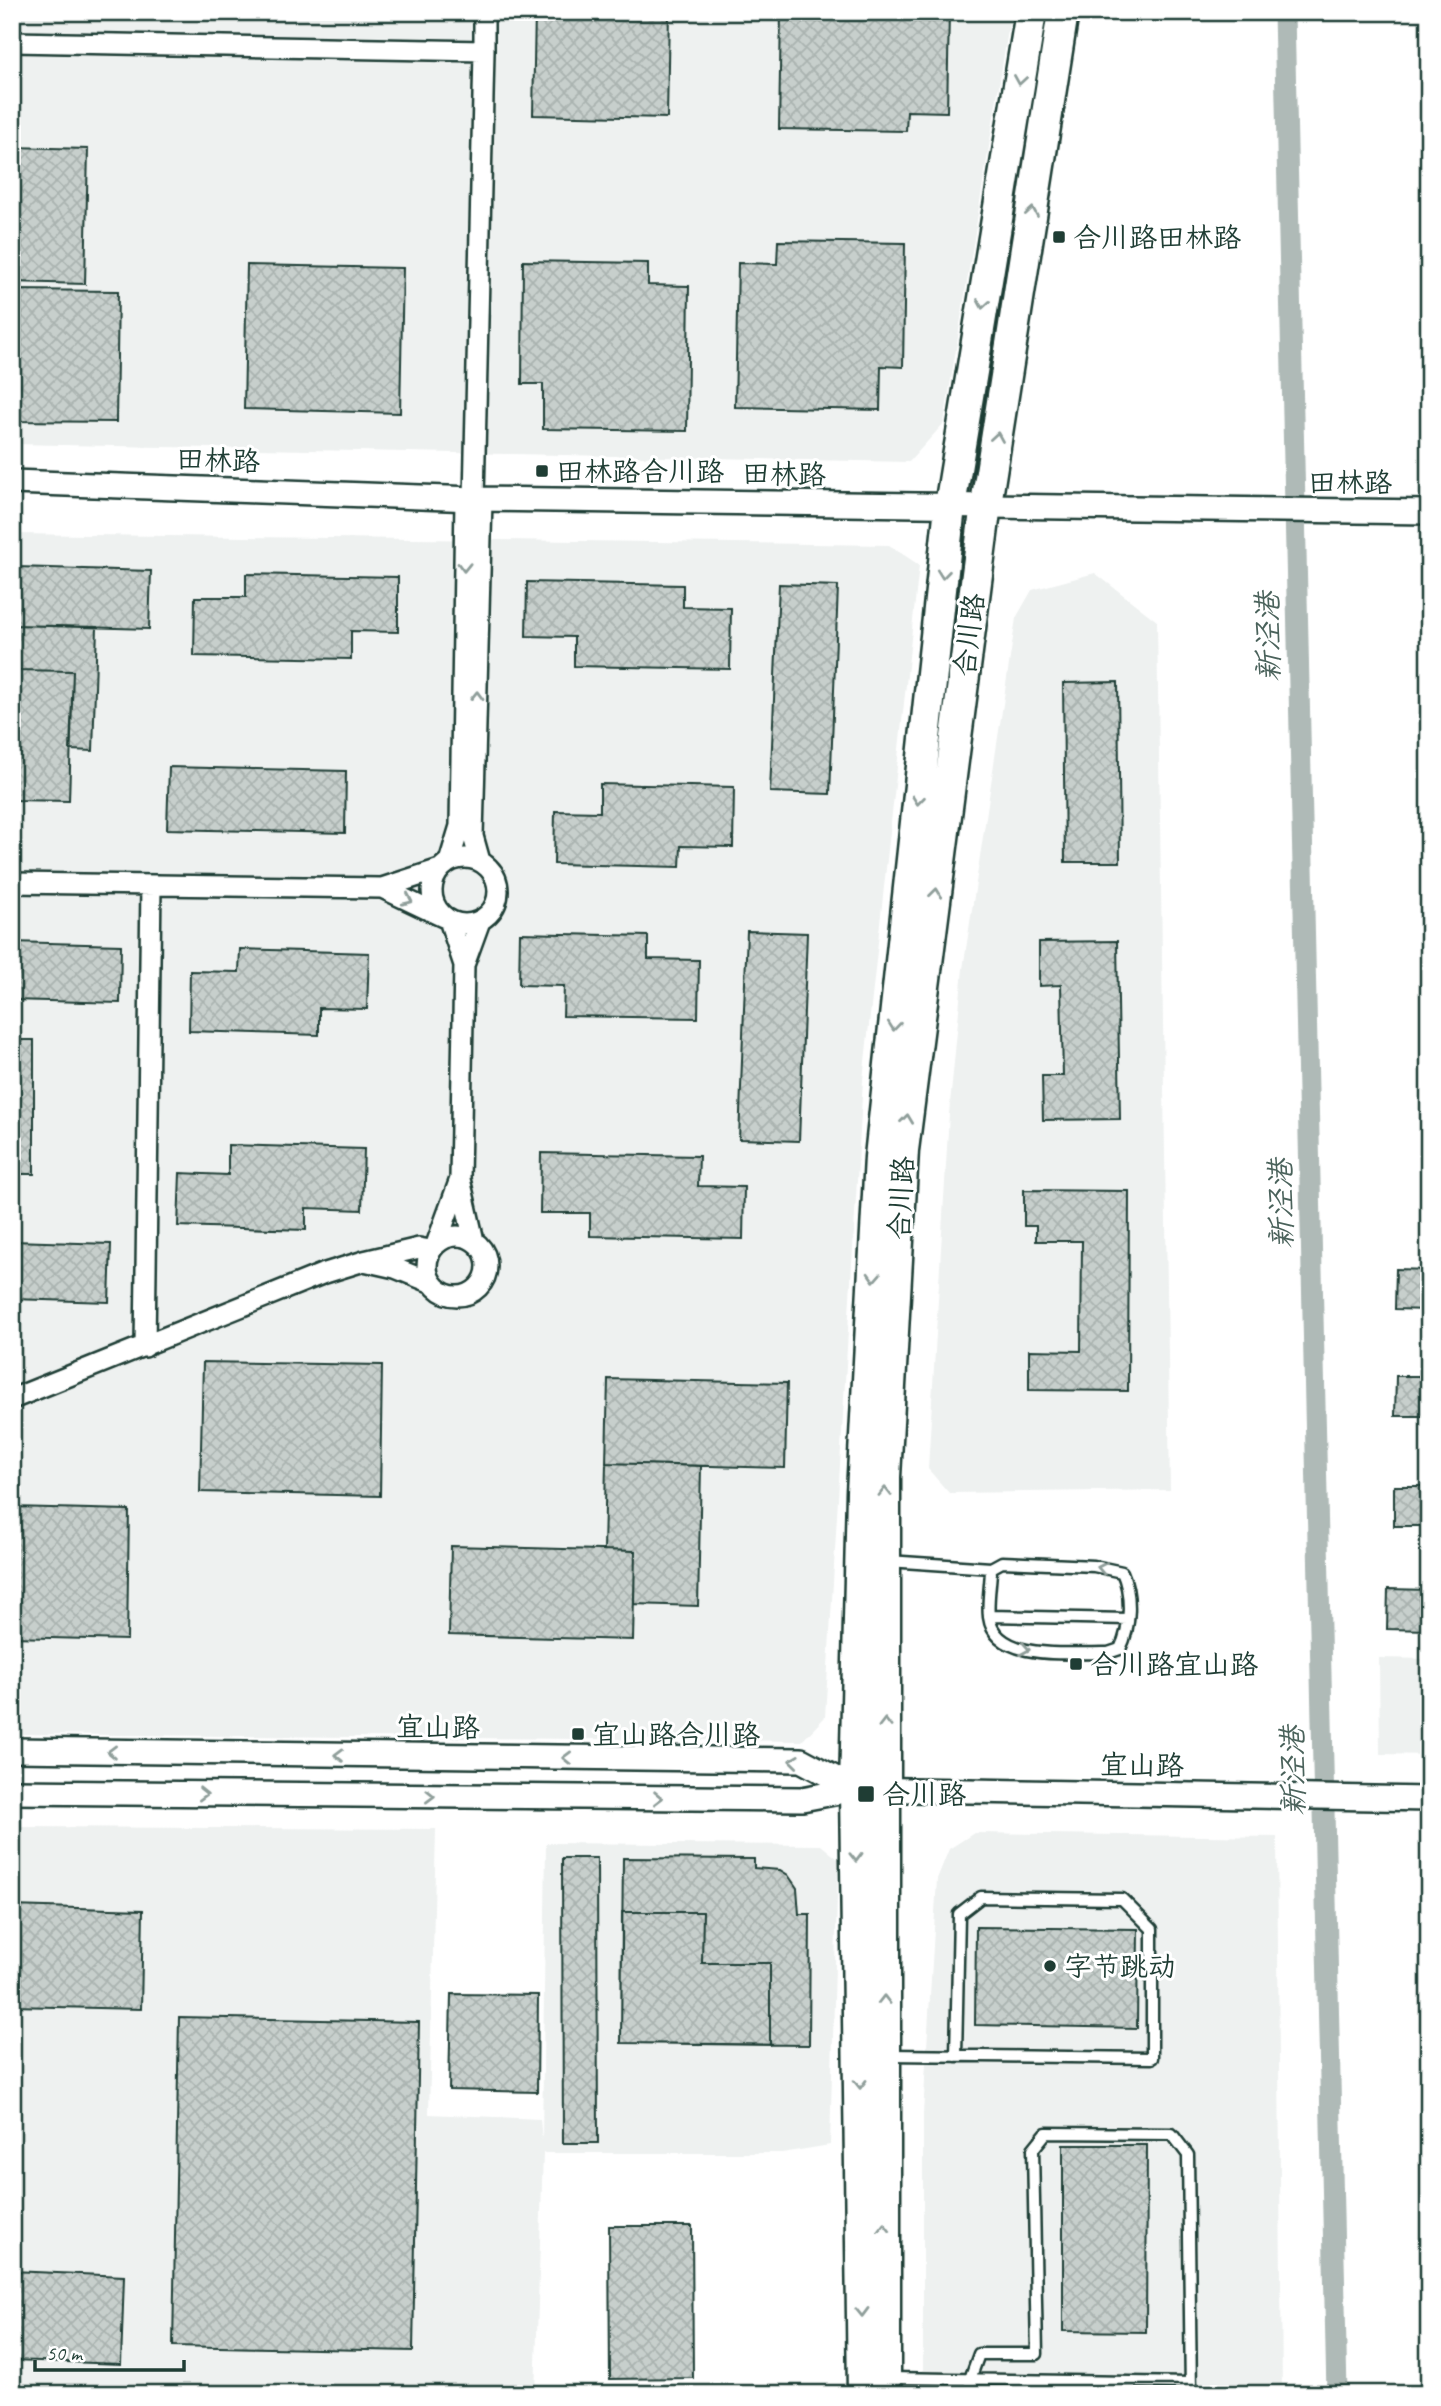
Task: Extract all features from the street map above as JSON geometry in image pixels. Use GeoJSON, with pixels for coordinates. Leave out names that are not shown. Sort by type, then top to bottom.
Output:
{"type":"FeatureCollection","features":[{"type":"Feature","properties":{"kind":"main road","name":"合川路"},"geometry":{"type":"LineString","coordinates":[[878,2389],[870,1790],[862,1492],[880,1157],[950,506],[1031,12]]}},
{"type":"Feature","properties":{"kind":"main road","name":"合川路"},"geometry":{"type":"LineString","coordinates":[[878,2389],[884,2055],[870,1790],[885,1561],[885,1477],[903,1150],[986,504],[1063,12]]}},
{"type":"Feature","properties":{"kind":"street"},"geometry":{"type":"LineString","coordinates":[[464,965],[447,918],[436,909],[432,888],[460,826],[473,499],[484,12]]}},
{"type":"Feature","properties":{"kind":"street"},"geometry":{"type":"LineString","coordinates":[[12,42],[484,51]]}},
{"type":"Feature","properties":{"kind":"street","name":"田林路"},"geometry":{"type":"LineString","coordinates":[[12,482],[473,499],[1429,512]]}},
{"type":"Feature","properties":{"kind":"street"},"geometry":{"type":"LineString","coordinates":[[473,499],[473,836],[480,861]]}},
{"type":"Feature","properties":{"kind":"street"},"geometry":{"type":"LineString","coordinates":[[12,883],[382,888],[470,858],[489,868],[499,888],[493,909],[480,921],[464,965],[460,1179],[474,1241],[486,1256],[485,1276],[474,1291],[454,1296],[444,1293],[432,1283],[395,1268],[364,1261]]}},
{"type":"Feature","properties":{"kind":"street"},"geometry":{"type":"LineString","coordinates":[[145,1347],[151,885]]}},
{"type":"Feature","properties":{"kind":"street"},"geometry":{"type":"LineString","coordinates":[[382,888],[464,925],[480,921]]}},
{"type":"Feature","properties":{"kind":"street"},"geometry":{"type":"LineString","coordinates":[[432,1283],[426,1270],[460,1179]]}},
{"type":"Feature","properties":{"kind":"street"},"geometry":{"type":"LineString","coordinates":[[12,1399],[323,1273],[433,1246],[456,1235],[474,1241]]}},
{"type":"Feature","properties":{"kind":"street","name":"宜山路"},"geometry":{"type":"LineString","coordinates":[[12,1750],[801,1759],[870,1790]]}},
{"type":"Feature","properties":{"kind":"street","name":"宜山路"},"geometry":{"type":"LineString","coordinates":[[12,1792],[802,1799],[870,1790],[1429,1799]]}},
{"type":"Feature","properties":{"kind":"lane"},"geometry":{"type":"LineString","coordinates":[[885,1561],[991,1568],[1002,1562],[1094,1566],[1122,1572],[1128,1585],[1128,1633],[1120,1649],[1098,1652],[1018,1650],[1004,1642],[993,1630],[989,1616],[991,1568]]}},
{"type":"Feature","properties":{"kind":"lane"},"geometry":{"type":"LineString","coordinates":[[989,1616],[1128,1619]]}},
{"type":"Feature","properties":{"kind":"lane"},"geometry":{"type":"LineString","coordinates":[[884,2055],[956,2056],[1152,2058],[1152,1929],[1122,1899],[981,1898],[959,1914],[956,2056]]}},
{"type":"Feature","properties":{"kind":"lane"},"geometry":{"type":"LineString","coordinates":[[878,2389],[970,2379],[1191,2388],[1188,2155],[1172,2134],[1046,2133],[1033,2149],[1037,2354],[979,2354],[970,2379],[970,2394]]}},
{"type":"Feature","properties":{"kind":"shaded area"},"geometry":{"type":"Polygon","coordinates":[[[12,12],[1011,12],[944,423],[909,462],[12,444],[12,12]]]}},
{"type":"Feature","properties":{"kind":"shaded area"},"geometry":{"type":"Polygon","coordinates":[[[12,534],[889,545],[919,565],[863,1080],[825,1717],[802,1741],[12,1734],[12,534]]]}},
{"type":"Feature","properties":{"kind":"shaded area"},"geometry":{"type":"Polygon","coordinates":[[[1095,573],[1157,621],[1170,1490],[949,1493],[928,1469],[949,1114],[963,969],[1016,618],[1032,590],[1095,573]]]}},
{"type":"Feature","properties":{"kind":"shaded area"},"geometry":{"type":"Polygon","coordinates":[[[1379,1658],[1429,1659],[1429,1755],[1380,1754],[1379,1658]]]}},
{"type":"Feature","properties":{"kind":"shaded area"},"geometry":{"type":"Polygon","coordinates":[[[12,1827],[436,1829],[429,2114],[540,2119],[542,2141],[546,1843],[821,1845],[838,1859],[830,2145],[782,2153],[543,2153],[535,2394],[12,2394],[12,1827]]]}},
{"type":"Feature","properties":{"kind":"shaded area"},"geometry":{"type":"Polygon","coordinates":[[[974,1833],[1277,1837],[1282,2394],[923,2394],[923,2114],[937,1879],[949,1849],[974,1833]]]}},
{"type":"Feature","properties":{"kind":"building"},"geometry":{"type":"Polygon","coordinates":[[[535,12],[669,12],[667,118],[533,115],[535,12]]]}},
{"type":"Feature","properties":{"kind":"building"},"geometry":{"type":"Polygon","coordinates":[[[781,12],[949,12],[947,112],[907,111],[906,131],[779,129],[781,12]]]}},
{"type":"Feature","properties":{"kind":"building"},"geometry":{"type":"Polygon","coordinates":[[[12,147],[88,149],[85,284],[12,282],[12,147]]]}},
{"type":"Feature","properties":{"kind":"building"},"geometry":{"type":"Polygon","coordinates":[[[778,241],[905,243],[903,367],[881,366],[880,410],[735,407],[738,263],[777,264],[778,241]]]}},
{"type":"Feature","properties":{"kind":"building"},"geometry":{"type":"Polygon","coordinates":[[[523,261],[648,263],[648,285],[689,286],[687,431],[543,429],[543,384],[522,384],[523,261]]]}},
{"type":"Feature","properties":{"kind":"building"},"geometry":{"type":"Polygon","coordinates":[[[247,265],[403,268],[400,413],[244,409],[247,265]]]}},
{"type":"Feature","properties":{"kind":"building"},"geometry":{"type":"Polygon","coordinates":[[[12,290],[118,291],[116,422],[12,421],[12,290]]]}},
{"type":"Feature","properties":{"kind":"building"},"geometry":{"type":"Polygon","coordinates":[[[16,567],[151,571],[149,629],[15,625],[16,567]]]}},
{"type":"Feature","properties":{"kind":"building"},"geometry":{"type":"Polygon","coordinates":[[[246,574],[398,577],[398,632],[351,631],[351,659],[194,656],[195,597],[246,597],[246,574]]]}},
{"type":"Feature","properties":{"kind":"building"},"geometry":{"type":"Polygon","coordinates":[[[527,582],[683,585],[683,607],[731,608],[730,669],[574,666],[574,637],[526,636],[527,582]]]}},
{"type":"Feature","properties":{"kind":"building"},"geometry":{"type":"Polygon","coordinates":[[[779,584],[838,586],[830,794],[770,792],[779,584]]]}},
{"type":"Feature","properties":{"kind":"building"},"geometry":{"type":"Polygon","coordinates":[[[15,625],[97,627],[93,751],[70,750],[73,671],[13,670],[15,625]]]}},
{"type":"Feature","properties":{"kind":"building"},"geometry":{"type":"Polygon","coordinates":[[[13,670],[73,671],[69,801],[12,800],[13,670]]]}},
{"type":"Feature","properties":{"kind":"building"},"geometry":{"type":"Polygon","coordinates":[[[1118,682],[1120,862],[1065,862],[1063,683],[1118,682]]]}},
{"type":"Feature","properties":{"kind":"building"},"geometry":{"type":"Polygon","coordinates":[[[169,767],[346,771],[345,833],[167,829],[169,767]]]}},
{"type":"Feature","properties":{"kind":"building"},"geometry":{"type":"Polygon","coordinates":[[[600,784],[734,787],[733,847],[681,846],[680,867],[554,864],[555,811],[600,812],[600,784]]]}},
{"type":"Feature","properties":{"kind":"building"},"geometry":{"type":"Polygon","coordinates":[[[747,931],[807,933],[799,1141],[739,1139],[747,931]]]}},
{"type":"Feature","properties":{"kind":"building"},"geometry":{"type":"Polygon","coordinates":[[[520,933],[648,936],[648,959],[699,960],[698,1018],[563,1016],[564,986],[519,985],[520,933]]]}},
{"type":"Feature","properties":{"kind":"building"},"geometry":{"type":"Polygon","coordinates":[[[1117,941],[1120,1119],[1043,1120],[1042,1076],[1063,1076],[1061,985],[1039,986],[1039,942],[1117,941]]]}},
{"type":"Feature","properties":{"kind":"building"},"geometry":{"type":"Polygon","coordinates":[[[12,942],[121,945],[120,1003],[12,1000],[12,942]]]}},
{"type":"Feature","properties":{"kind":"building"},"geometry":{"type":"Polygon","coordinates":[[[240,949],[369,953],[367,1009],[319,1008],[319,1035],[189,1031],[190,971],[239,972],[240,949]]]}},
{"type":"Feature","properties":{"kind":"building"},"geometry":{"type":"Polygon","coordinates":[[[12,1040],[34,1040],[34,1174],[12,1174],[12,1040]]]}},
{"type":"Feature","properties":{"kind":"building"},"geometry":{"type":"Polygon","coordinates":[[[228,1145],[364,1149],[362,1210],[306,1208],[306,1230],[178,1226],[180,1173],[228,1175],[228,1145]]]}},
{"type":"Feature","properties":{"kind":"building"},"geometry":{"type":"Polygon","coordinates":[[[541,1153],[699,1156],[698,1186],[744,1187],[743,1239],[590,1236],[590,1213],[540,1213],[541,1153]]]}},
{"type":"Feature","properties":{"kind":"building"},"geometry":{"type":"Polygon","coordinates":[[[1024,1190],[1129,1191],[1128,1391],[1029,1390],[1029,1350],[1081,1351],[1082,1241],[1036,1241],[1036,1226],[1024,1226],[1024,1190]]]}},
{"type":"Feature","properties":{"kind":"building"},"geometry":{"type":"Polygon","coordinates":[[[12,1241],[111,1244],[109,1302],[12,1299],[12,1241]]]}},
{"type":"Feature","properties":{"kind":"building"},"geometry":{"type":"Polygon","coordinates":[[[1396,1269],[1429,1270],[1429,1310],[1395,1309],[1396,1269]]]}},
{"type":"Feature","properties":{"kind":"building"},"geometry":{"type":"Polygon","coordinates":[[[203,1362],[382,1365],[380,1496],[200,1492],[203,1362]]]}},
{"type":"Feature","properties":{"kind":"building"},"geometry":{"type":"Polygon","coordinates":[[[1396,1376],[1429,1376],[1429,1416],[1395,1416],[1396,1376]]]}},
{"type":"Feature","properties":{"kind":"building"},"geometry":{"type":"Polygon","coordinates":[[[608,1379],[787,1383],[785,1468],[606,1463],[608,1379]]]}},
{"type":"Feature","properties":{"kind":"building"},"geometry":{"type":"Polygon","coordinates":[[[606,1463],[701,1466],[698,1606],[634,1604],[635,1551],[604,1550],[606,1463]]]}},
{"type":"Feature","properties":{"kind":"building"},"geometry":{"type":"Polygon","coordinates":[[[1394,1486],[1429,1486],[1429,1526],[1394,1526],[1394,1486]]]}},
{"type":"Feature","properties":{"kind":"building"},"geometry":{"type":"Polygon","coordinates":[[[12,1507],[129,1510],[127,1640],[12,1637],[12,1507]]]}},
{"type":"Feature","properties":{"kind":"building"},"geometry":{"type":"Polygon","coordinates":[[[451,1546],[635,1551],[633,1640],[449,1635],[451,1546]]]}},
{"type":"Feature","properties":{"kind":"building"},"geometry":{"type":"Polygon","coordinates":[[[1388,1589],[1429,1590],[1429,1630],[1387,1629],[1388,1589]]]}},
{"type":"Feature","properties":{"kind":"building"},"geometry":{"type":"Polygon","coordinates":[[[562,1858],[597,1858],[598,2143],[563,2143],[562,1858]]]}},
{"type":"Feature","properties":{"kind":"building"},"geometry":{"type":"Polygon","coordinates":[[[623,1858],[754,1859],[754,1868],[780,1870],[788,1875],[797,1888],[799,1914],[810,1914],[809,2045],[621,2043],[623,1858]]]}},
{"type":"Feature","properties":{"kind":"building"},"geometry":{"type":"Polygon","coordinates":[[[12,1906],[143,1910],[141,2009],[12,2006],[12,1906]]]}},
{"type":"Feature","properties":{"kind":"building"},"geometry":{"type":"Polygon","coordinates":[[[622,1912],[703,1912],[702,1963],[770,1963],[770,2045],[621,2043],[622,1912]]]}},
{"type":"Feature","properties":{"kind":"building"},"geometry":{"type":"Polygon","coordinates":[[[976,1927],[1138,1929],[1137,2028],[975,2025],[976,1927]]]}},
{"type":"Feature","properties":{"kind":"building"},"geometry":{"type":"Polygon","coordinates":[[[451,1994],[538,1995],[537,2092],[449,2090],[451,1994]]]}},
{"type":"Feature","properties":{"kind":"building"},"geometry":{"type":"Polygon","coordinates":[[[179,2017],[419,2022],[413,2351],[173,2346],[179,2017]]]}},
{"type":"Feature","properties":{"kind":"building"},"geometry":{"type":"Polygon","coordinates":[[[1063,2145],[1147,2145],[1146,2332],[1063,2331],[1063,2145]]]}},
{"type":"Feature","properties":{"kind":"building"},"geometry":{"type":"Polygon","coordinates":[[[609,2226],[692,2226],[693,2378],[610,2379],[609,2226]]]}},
{"type":"Feature","properties":{"kind":"building"},"geometry":{"type":"Polygon","coordinates":[[[12,2271],[124,2276],[121,2364],[12,2360],[12,2271]]]}},
{"type":"Feature","properties":{"kind":"waterway","name":"新泾港"},"geometry":{"type":"LineString","coordinates":[[1284,12],[1337,2394]]}},
{"type":"Feature","properties":{"kind":"place","name":"合川路田林路"},"geometry":{"type":"Point","coordinates":[1059,237]}},
{"type":"Feature","properties":{"kind":"place","name":"田林路合川路"},"geometry":{"type":"Point","coordinates":[542,471]}},
{"type":"Feature","properties":{"kind":"place","name":"合川路宜山路"},"geometry":{"type":"Point","coordinates":[1076,1664]}},
{"type":"Feature","properties":{"kind":"place","name":"宜山路合川路"},"geometry":{"type":"Point","coordinates":[578,1734]}},
{"type":"Feature","properties":{"kind":"place","name":"合川路"},"geometry":{"type":"Point","coordinates":[866,1794]}},
{"type":"Feature","properties":{"kind":"place","name":"字节跳动"},"geometry":{"type":"Point","coordinates":[1050,1966]}}]}
